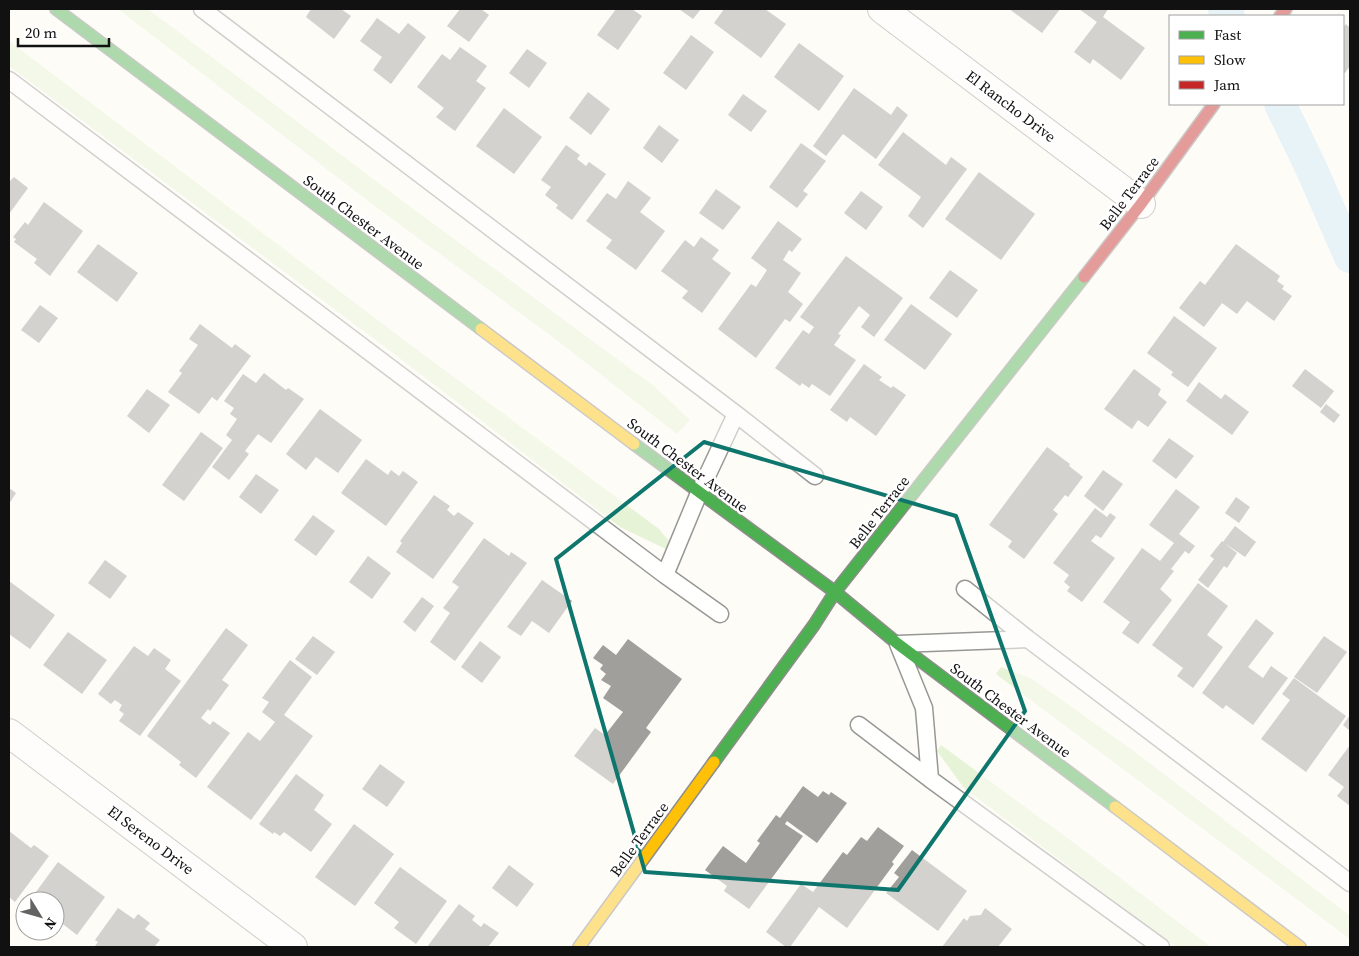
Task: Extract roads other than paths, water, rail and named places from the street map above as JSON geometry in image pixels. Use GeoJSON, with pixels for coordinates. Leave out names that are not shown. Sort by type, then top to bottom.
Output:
{"type":"FeatureCollection","features":[{"type":"Feature","properties":{"kind":"main road","name":"South Chester Avenue"},"geometry":{"type":"LineString","coordinates":[[56,9],[699,493],[835,592],[898,644],[1300,947]]}},
{"type":"Feature","properties":{"kind":"main road","name":"Belle Terrace"},"geometry":{"type":"LineString","coordinates":[[579,947],[814,625],[835,592],[1141,204],[1212,107]]}},
{"type":"Feature","properties":{"kind":"street","name":"El Rancho Drive"},"geometry":{"type":"LineString","coordinates":[[882,9],[1141,204]]}},
{"type":"Feature","properties":{"kind":"street","name":"El Sereno Drive"},"geometry":{"type":"LineString","coordinates":[[9,733],[293,947]]}},
{"type":"Feature","properties":{"kind":"lane"},"geometry":{"type":"LineString","coordinates":[[202,9],[815,476]]}},
{"type":"Feature","properties":{"kind":"lane"},"geometry":{"type":"LineString","coordinates":[[9,80],[665,575],[720,614]]}},
{"type":"Feature","properties":{"kind":"lane"},"geometry":{"type":"LineString","coordinates":[[665,575],[699,493],[736,414]]}},
{"type":"Feature","properties":{"kind":"lane"},"geometry":{"type":"LineString","coordinates":[[965,589],[1028,639],[1350,883]]}},
{"type":"Feature","properties":{"kind":"lane"},"geometry":{"type":"LineString","coordinates":[[930,779],[924,708],[898,644],[1028,639]]}},
{"type":"Feature","properties":{"kind":"lane"},"geometry":{"type":"LineString","coordinates":[[859,725],[1161,947]]}},
{"type":"Feature","properties":{"kind":"waterway"},"geometry":{"type":"LineString","coordinates":[[1224,9],[1228,15]]}},
{"type":"Feature","properties":{"kind":"waterway"},"geometry":{"type":"LineString","coordinates":[[1280,105],[1312,170],[1350,257]]}}]}
